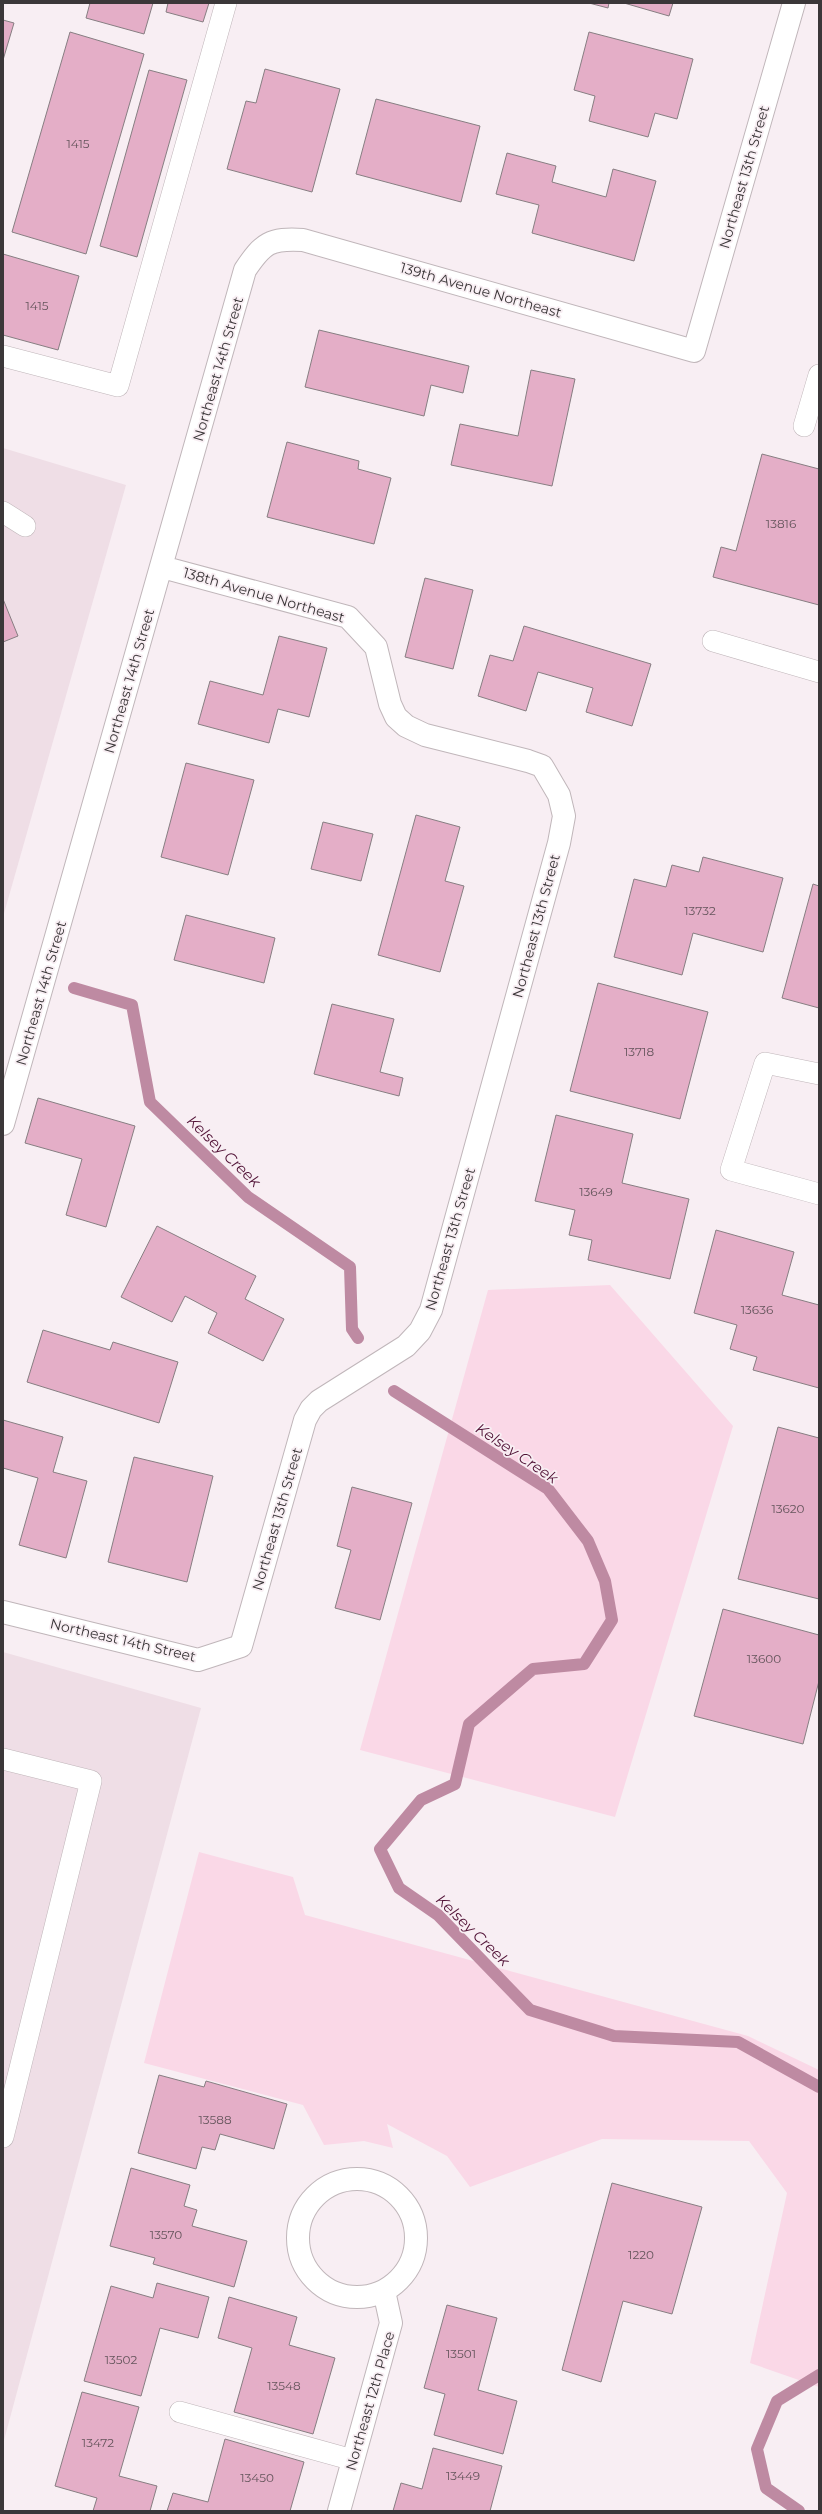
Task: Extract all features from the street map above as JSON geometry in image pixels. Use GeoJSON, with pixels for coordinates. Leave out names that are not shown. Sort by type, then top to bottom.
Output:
{"type":"FeatureCollection","features":[{"type":"Feature","properties":{"kind":"street","name":"Northeast 13th Street"},"geometry":{"type":"LineString","coordinates":[[694,350],[794,3]]}},
{"type":"Feature","properties":{"kind":"street","name":"139th Avenue Northeast"},"geometry":{"type":"LineString","coordinates":[[266,243],[284,239],[303,240],[694,350]]}},
{"type":"Feature","properties":{"kind":"street","name":"Northeast 14th Street"},"geometry":{"type":"LineString","coordinates":[[3,1124],[245,270],[266,243]]}},
{"type":"Feature","properties":{"kind":"street","name":"138th Avenue Northeast"},"geometry":{"type":"LineString","coordinates":[[162,567],[348,617],[376,647],[390,704],[396,717],[406,726],[426,736],[528,761],[542,766],[550,777]]}},
{"type":"Feature","properties":{"kind":"street","name":"Northeast 13th Street"},"geometry":{"type":"LineString","coordinates":[[242,1646],[305,1420],[311,1409],[319,1401],[406,1346],[420,1330],[431,1310],[559,843],[564,816],[559,795],[550,777]]}},
{"type":"Feature","properties":{"kind":"street","name":"Northeast 14th Street"},"geometry":{"type":"LineString","coordinates":[[3,1612],[198,1660],[242,1646]]}},
{"type":"Feature","properties":{"kind":"street"},"geometry":{"type":"LineString","coordinates":[[348,2179],[367,2179],[384,2185],[399,2196],[410,2211],[416,2229],[416,2247],[410,2265],[399,2280],[384,2291],[366,2297],[348,2297],[330,2291],[315,2280],[304,2265],[298,2247],[298,2229],[304,2211],[315,2196],[330,2185],[348,2179]]}},
{"type":"Feature","properties":{"kind":"street","name":"Northeast 12th Place"},"geometry":{"type":"LineString","coordinates":[[339,2511],[391,2324],[384,2291]]}},
{"type":"Feature","properties":{"kind":"lane"},"geometry":{"type":"LineString","coordinates":[[3,356],[118,386],[226,3]]}},
{"type":"Feature","properties":{"kind":"lane"},"geometry":{"type":"LineString","coordinates":[[804,426],[819,375]]}},
{"type":"Feature","properties":{"kind":"lane"},"geometry":{"type":"LineString","coordinates":[[3,512],[25,526]]}},
{"type":"Feature","properties":{"kind":"lane"},"geometry":{"type":"LineString","coordinates":[[713,641],[819,672]]}},
{"type":"Feature","properties":{"kind":"lane"},"geometry":{"type":"LineString","coordinates":[[819,1074],[765,1063],[732,1170],[819,1194]]}},
{"type":"Feature","properties":{"kind":"lane"},"geometry":{"type":"LineString","coordinates":[[3,1759],[91,1782],[3,2138]]}},
{"type":"Feature","properties":{"kind":"lane"},"geometry":{"type":"LineString","coordinates":[[180,2412],[353,2460]]}},
{"type":"Feature","properties":{"kind":"shaded area"},"geometry":{"type":"Polygon","coordinates":[[[3,448],[126,485],[3,917],[3,448]]]}},
{"type":"Feature","properties":{"kind":"shaded area"},"geometry":{"type":"Polygon","coordinates":[[[610,1285],[733,1426],[615,1817],[360,1750],[488,1290],[610,1285]]]}},
{"type":"Feature","properties":{"kind":"shaded area"},"geometry":{"type":"Polygon","coordinates":[[[3,1652],[201,1708],[3,2444],[3,1652]]]}},
{"type":"Feature","properties":{"kind":"shaded area"},"geometry":{"type":"Polygon","coordinates":[[[199,1852],[293,1877],[305,1915],[748,2036],[819,2070],[819,2387],[750,2363],[787,2193],[749,2141],[602,2139],[470,2187],[447,2156],[387,2124],[393,2148],[364,2141],[324,2145],[303,2105],[144,2063],[199,1852]]]}},
{"type":"Feature","properties":{"kind":"building"},"geometry":{"type":"Polygon","coordinates":[[[90,3],[153,3],[144,34],[86,18],[90,3]]]}},
{"type":"Feature","properties":{"kind":"building"},"geometry":{"type":"Polygon","coordinates":[[[168,3],[209,3],[203,22],[166,12],[168,3]]]}},
{"type":"Feature","properties":{"kind":"building"},"geometry":{"type":"Polygon","coordinates":[[[589,3],[609,3],[608,8],[589,3]]]}},
{"type":"Feature","properties":{"kind":"building"},"geometry":{"type":"Polygon","coordinates":[[[624,3],[673,3],[669,16],[624,3]]]}},
{"type":"Feature","properties":{"kind":"building"},"geometry":{"type":"Polygon","coordinates":[[[3,20],[14,23],[3,60],[3,20]]]}},
{"type":"Feature","properties":{"kind":"building"},"geometry":{"type":"Polygon","coordinates":[[[70,32],[144,54],[86,254],[12,232],[70,32]]]}},
{"type":"Feature","properties":{"kind":"building"},"geometry":{"type":"Polygon","coordinates":[[[589,32],[693,59],[677,119],[655,113],[648,137],[589,121],[595,96],[574,90],[589,32]]]}},
{"type":"Feature","properties":{"kind":"building"},"geometry":{"type":"Polygon","coordinates":[[[265,69],[340,89],[312,192],[227,169],[246,101],[256,103],[265,69]]]}},
{"type":"Feature","properties":{"kind":"building"},"geometry":{"type":"Polygon","coordinates":[[[149,70],[187,80],[137,257],[100,246],[149,70]]]}},
{"type":"Feature","properties":{"kind":"building"},"geometry":{"type":"Polygon","coordinates":[[[376,99],[480,126],[461,202],[356,174],[376,99]]]}},
{"type":"Feature","properties":{"kind":"building"},"geometry":{"type":"Polygon","coordinates":[[[507,153],[556,166],[552,182],[606,197],[613,169],[656,181],[634,261],[532,233],[539,205],[496,194],[507,153]]]}},
{"type":"Feature","properties":{"kind":"building"},"geometry":{"type":"Polygon","coordinates":[[[3,254],[79,276],[58,350],[3,335],[3,254]]]}},
{"type":"Feature","properties":{"kind":"building"},"geometry":{"type":"Polygon","coordinates":[[[319,330],[469,366],[463,393],[431,385],[424,416],[305,387],[319,330]]]}},
{"type":"Feature","properties":{"kind":"building"},"geometry":{"type":"Polygon","coordinates":[[[531,370],[575,379],[552,486],[451,465],[460,424],[518,436],[531,370]]]}},
{"type":"Feature","properties":{"kind":"building"},"geometry":{"type":"Polygon","coordinates":[[[287,442],[359,461],[358,469],[391,478],[374,544],[267,517],[287,442]]]}},
{"type":"Feature","properties":{"kind":"building"},"geometry":{"type":"Polygon","coordinates":[[[762,454],[819,469],[819,605],[713,577],[721,547],[736,551],[762,454]]]}},
{"type":"Feature","properties":{"kind":"building"},"geometry":{"type":"Polygon","coordinates":[[[425,578],[473,590],[453,669],[405,657],[425,578]]]}},
{"type":"Feature","properties":{"kind":"building"},"geometry":{"type":"Polygon","coordinates":[[[3,599],[18,636],[3,642],[3,599]]]}},
{"type":"Feature","properties":{"kind":"building"},"geometry":{"type":"Polygon","coordinates":[[[524,626],[651,664],[632,726],[586,712],[593,688],[538,672],[526,711],[478,696],[490,655],[513,661],[524,626]]]}},
{"type":"Feature","properties":{"kind":"building"},"geometry":{"type":"Polygon","coordinates":[[[279,636],[327,648],[309,717],[278,709],[269,743],[198,724],[210,681],[263,695],[279,636]]]}},
{"type":"Feature","properties":{"kind":"building"},"geometry":{"type":"Polygon","coordinates":[[[186,763],[254,780],[228,875],[161,857],[186,763]]]}},
{"type":"Feature","properties":{"kind":"building"},"geometry":{"type":"Polygon","coordinates":[[[416,815],[460,827],[445,881],[464,886],[440,972],[378,955],[416,815]]]}},
{"type":"Feature","properties":{"kind":"building"},"geometry":{"type":"Polygon","coordinates":[[[323,822],[373,834],[361,881],[311,869],[323,822]]]}},
{"type":"Feature","properties":{"kind":"building"},"geometry":{"type":"Polygon","coordinates":[[[703,857],[783,878],[763,952],[693,933],[682,975],[614,957],[634,879],[666,887],[672,865],[699,872],[703,857]]]}},
{"type":"Feature","properties":{"kind":"building"},"geometry":{"type":"Polygon","coordinates":[[[813,884],[819,886],[819,1008],[782,998],[813,884]]]}},
{"type":"Feature","properties":{"kind":"building"},"geometry":{"type":"Polygon","coordinates":[[[186,915],[275,938],[264,983],[174,960],[186,915]]]}},
{"type":"Feature","properties":{"kind":"building"},"geometry":{"type":"Polygon","coordinates":[[[598,983],[708,1012],[680,1119],[570,1091],[598,983]]]}},
{"type":"Feature","properties":{"kind":"building"},"geometry":{"type":"Polygon","coordinates":[[[332,1004],[394,1019],[380,1072],[403,1078],[399,1096],[314,1074],[332,1004]]]}},
{"type":"Feature","properties":{"kind":"building"},"geometry":{"type":"Polygon","coordinates":[[[38,1098],[135,1126],[106,1227],[66,1215],[82,1159],[25,1143],[38,1098]]]}},
{"type":"Feature","properties":{"kind":"building"},"geometry":{"type":"Polygon","coordinates":[[[556,1115],[633,1134],[622,1183],[689,1199],[670,1279],[588,1260],[592,1240],[569,1235],[575,1210],[535,1201],[556,1115]]]}},
{"type":"Feature","properties":{"kind":"building"},"geometry":{"type":"Polygon","coordinates":[[[157,1226],[256,1276],[245,1299],[284,1319],[263,1361],[208,1333],[217,1313],[185,1296],[172,1322],[121,1297],[157,1226]]]}},
{"type":"Feature","properties":{"kind":"building"},"geometry":{"type":"Polygon","coordinates":[[[716,1230],[794,1252],[782,1295],[819,1305],[819,1388],[753,1370],[757,1357],[730,1349],[737,1325],[694,1313],[716,1230]]]}},
{"type":"Feature","properties":{"kind":"building"},"geometry":{"type":"Polygon","coordinates":[[[43,1330],[110,1350],[113,1342],[178,1362],[159,1423],[27,1382],[43,1330]]]}},
{"type":"Feature","properties":{"kind":"building"},"geometry":{"type":"Polygon","coordinates":[[[3,1420],[63,1437],[53,1472],[87,1481],[66,1558],[19,1545],[38,1478],[3,1468],[3,1420]]]}},
{"type":"Feature","properties":{"kind":"building"},"geometry":{"type":"Polygon","coordinates":[[[778,1427],[819,1438],[819,1599],[738,1579],[778,1427]]]}},
{"type":"Feature","properties":{"kind":"building"},"geometry":{"type":"Polygon","coordinates":[[[134,1457],[213,1476],[187,1582],[108,1562],[134,1457]]]}},
{"type":"Feature","properties":{"kind":"building"},"geometry":{"type":"Polygon","coordinates":[[[352,1487],[412,1503],[380,1620],[335,1608],[351,1550],[337,1546],[352,1487]]]}},
{"type":"Feature","properties":{"kind":"building"},"geometry":{"type":"Polygon","coordinates":[[[723,1609],[819,1635],[819,1681],[803,1744],[694,1716],[723,1609]]]}},
{"type":"Feature","properties":{"kind":"building"},"geometry":{"type":"Polygon","coordinates":[[[159,2075],[204,2087],[206,2081],[287,2104],[274,2149],[220,2134],[215,2150],[202,2147],[196,2169],[138,2153],[159,2075]]]}},
{"type":"Feature","properties":{"kind":"building"},"geometry":{"type":"Polygon","coordinates":[[[131,2168],[190,2185],[184,2206],[197,2210],[192,2226],[247,2241],[234,2287],[153,2264],[155,2258],[110,2246],[131,2168]]]}},
{"type":"Feature","properties":{"kind":"building"},"geometry":{"type":"Polygon","coordinates":[[[612,2183],[702,2207],[672,2314],[623,2301],[601,2382],[562,2370],[612,2183]]]}},
{"type":"Feature","properties":{"kind":"building"},"geometry":{"type":"Polygon","coordinates":[[[157,2283],[209,2297],[198,2338],[160,2328],[141,2396],[84,2381],[111,2286],[153,2298],[157,2283]]]}},
{"type":"Feature","properties":{"kind":"building"},"geometry":{"type":"Polygon","coordinates":[[[229,2297],[297,2317],[289,2345],[335,2358],[313,2434],[234,2412],[252,2348],[218,2338],[229,2297]]]}},
{"type":"Feature","properties":{"kind":"building"},"geometry":{"type":"Polygon","coordinates":[[[447,2305],[497,2318],[478,2390],[517,2401],[503,2454],[434,2435],[445,2394],[424,2388],[447,2305]]]}},
{"type":"Feature","properties":{"kind":"building"},"geometry":{"type":"Polygon","coordinates":[[[82,2392],[139,2407],[119,2476],[157,2486],[150,2511],[93,2511],[97,2498],[55,2486],[82,2392]]]}},
{"type":"Feature","properties":{"kind":"building"},"geometry":{"type":"Polygon","coordinates":[[[225,2439],[304,2462],[290,2511],[167,2511],[173,2493],[208,2502],[225,2439]]]}},
{"type":"Feature","properties":{"kind":"building"},"geometry":{"type":"Polygon","coordinates":[[[433,2448],[502,2466],[490,2511],[393,2511],[401,2483],[422,2489],[433,2448]]]}},
{"type":"Feature","properties":{"kind":"waterway","name":"Kelsey Creek"},"geometry":{"type":"LineString","coordinates":[[74,988],[132,1005],[150,1102],[248,1197],[350,1267],[352,1329],[358,1338]]}},
{"type":"Feature","properties":{"kind":"waterway","name":"Kelsey Creek"},"geometry":{"type":"LineString","coordinates":[[394,1391],[548,1489],[588,1541],[605,1581],[612,1620],[584,1664],[533,1669],[469,1724],[455,1784],[421,1800],[380,1849],[399,1888],[438,1915],[530,2010],[614,2036],[738,2042],[819,2087]]}},
{"type":"Feature","properties":{"kind":"waterway","name":"Kelsey Creek"},"geometry":{"type":"LineString","coordinates":[[799,2511],[766,2488],[757,2449],[777,2401],[819,2375]]}}]}
